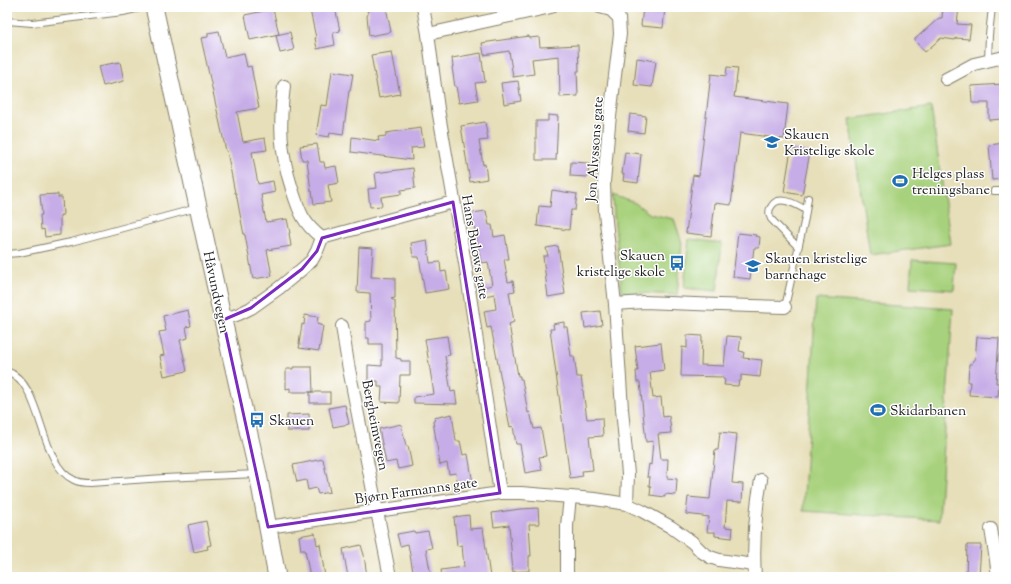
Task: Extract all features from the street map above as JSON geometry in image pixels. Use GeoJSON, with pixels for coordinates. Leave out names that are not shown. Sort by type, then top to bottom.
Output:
{"type":"FeatureCollection","features":[{"type":"Feature","properties":{"kind":"main road","name":"Håvundvegen"},"geometry":{"type":"LineString","coordinates":[[154,7],[258,474],[277,577]]}},
{"type":"Feature","properties":{"kind":"street","name":"Hans Bulows gate"},"geometry":{"type":"LineString","coordinates":[[423,7],[453,202],[465,263],[500,493]]}},
{"type":"Feature","properties":{"kind":"street"},"geometry":{"type":"LineString","coordinates":[[428,34],[551,7]]}},
{"type":"Feature","properties":{"kind":"street","name":"Jon Alvssons gate"},"geometry":{"type":"LineString","coordinates":[[600,7],[611,10],[618,18],[620,34],[604,182],[605,212],[615,304],[628,474],[627,504]]}},
{"type":"Feature","properties":{"kind":"street"},"geometry":{"type":"LineString","coordinates":[[946,79],[974,64],[1004,58]]}},
{"type":"Feature","properties":{"kind":"street"},"geometry":{"type":"LineString","coordinates":[[284,86],[281,108],[281,130],[286,170],[301,214],[306,223],[322,238]]}},
{"type":"Feature","properties":{"kind":"street"},"geometry":{"type":"LineString","coordinates":[[322,238],[453,202]]}},
{"type":"Feature","properties":{"kind":"street"},"geometry":{"type":"LineString","coordinates":[[223,320],[251,308],[302,269],[312,260],[322,238]]}},
{"type":"Feature","properties":{"kind":"street"},"geometry":{"type":"LineString","coordinates":[[615,304],[644,302],[785,307]]}},
{"type":"Feature","properties":{"kind":"street","name":"Bergheimvegen"},"geometry":{"type":"LineString","coordinates":[[342,326],[348,364],[390,577]]}},
{"type":"Feature","properties":{"kind":"street","name":"Bjørn Farmanns gate"},"geometry":{"type":"LineString","coordinates":[[268,527],[500,493],[521,493],[595,499],[627,504],[642,510],[671,527],[692,542],[702,552],[719,560],[754,571],[757,501],[761,480]]}},
{"type":"Feature","properties":{"kind":"street"},"geometry":{"type":"LineString","coordinates":[[567,577],[567,526],[570,497]]}},
{"type":"Feature","properties":{"kind":"street"},"geometry":{"type":"LineString","coordinates":[[991,530],[998,577]]}},
{"type":"Feature","properties":{"kind":"lane"},"geometry":{"type":"LineString","coordinates":[[7,21],[32,23],[122,12],[144,7]]}},
{"type":"Feature","properties":{"kind":"lane"},"geometry":{"type":"LineString","coordinates":[[988,61],[992,7]]}},
{"type":"Feature","properties":{"kind":"lane"},"geometry":{"type":"LineString","coordinates":[[994,191],[1004,191]]}},
{"type":"Feature","properties":{"kind":"lane"},"geometry":{"type":"LineString","coordinates":[[785,307],[808,198]]}},
{"type":"Feature","properties":{"kind":"lane"},"geometry":{"type":"LineString","coordinates":[[798,247],[771,219],[769,211],[774,202],[778,200],[785,201],[806,210]]}},
{"type":"Feature","properties":{"kind":"lane"},"geometry":{"type":"LineString","coordinates":[[7,254],[19,253],[78,240],[198,208]]}},
{"type":"Feature","properties":{"kind":"lane"},"geometry":{"type":"LineString","coordinates":[[7,371],[21,380],[28,390],[57,464],[63,472],[74,480],[90,483],[258,474]]}},
{"type":"Feature","properties":{"kind":"highlighted area"},"geometry":{"type":"Polygon","coordinates":[[[453,202],[500,493],[268,527],[223,320],[251,308],[302,269],[317,251],[322,238],[453,202]]]}},
{"type":"Feature","properties":{"kind":"green space","name":"Helges plass treningsbane"},"geometry":{"type":"Polygon","coordinates":[[[931,107],[951,244],[870,255],[850,119],[931,107]]]}},
{"type":"Feature","properties":{"kind":"green space"},"geometry":{"type":"Polygon","coordinates":[[[613,195],[635,203],[650,214],[674,219],[682,243],[677,295],[622,292],[613,195]]]}},
{"type":"Feature","properties":{"kind":"green space"},"geometry":{"type":"Polygon","coordinates":[[[689,239],[722,243],[717,291],[684,288],[689,239]]]}},
{"type":"Feature","properties":{"kind":"green space"},"geometry":{"type":"Polygon","coordinates":[[[912,260],[956,263],[954,290],[910,287],[912,260]]]}},
{"type":"Feature","properties":{"kind":"green space","name":"Skidarbanen"},"geometry":{"type":"Polygon","coordinates":[[[816,299],[953,309],[939,520],[803,511],[816,299]]]}},
{"type":"Feature","properties":{"kind":"building"},"geometry":{"type":"Polygon","coordinates":[[[324,7],[335,7],[340,31],[333,33],[335,45],[317,49],[310,10],[324,7]]]}},
{"type":"Feature","properties":{"kind":"building"},"geometry":{"type":"Polygon","coordinates":[[[367,7],[386,7],[391,32],[369,36],[367,7]]]}},
{"type":"Feature","properties":{"kind":"building"},"geometry":{"type":"Polygon","coordinates":[[[643,7],[665,7],[663,28],[641,26],[643,7]]]}},
{"type":"Feature","properties":{"kind":"building"},"geometry":{"type":"Polygon","coordinates":[[[943,7],[959,7],[957,24],[971,25],[969,39],[956,38],[955,40],[941,38],[925,52],[915,41],[915,39],[939,18],[942,18],[943,7]]]}},
{"type":"Feature","properties":{"kind":"building"},"geometry":{"type":"Polygon","coordinates":[[[273,9],[279,34],[250,40],[245,15],[273,9]]]}},
{"type":"Feature","properties":{"kind":"building"},"geometry":{"type":"Polygon","coordinates":[[[219,31],[225,57],[244,53],[247,67],[251,66],[259,108],[237,112],[243,142],[265,138],[267,150],[252,152],[258,184],[273,181],[275,192],[261,195],[266,222],[287,219],[291,246],[267,250],[272,276],[253,279],[227,151],[201,38],[208,37],[208,33],[219,31]]]}},
{"type":"Feature","properties":{"kind":"building"},"geometry":{"type":"Polygon","coordinates":[[[290,32],[294,50],[280,53],[276,35],[290,32]]]}},
{"type":"Feature","properties":{"kind":"building"},"geometry":{"type":"Polygon","coordinates":[[[529,36],[529,38],[539,37],[540,47],[578,45],[578,96],[560,97],[559,56],[532,59],[534,74],[513,77],[509,51],[484,55],[482,43],[529,36]]]}},
{"type":"Feature","properties":{"kind":"building"},"geometry":{"type":"Polygon","coordinates":[[[392,52],[400,94],[379,98],[371,55],[392,52]]]}},
{"type":"Feature","properties":{"kind":"building"},"geometry":{"type":"Polygon","coordinates":[[[481,53],[485,82],[475,83],[478,100],[459,103],[456,86],[455,87],[452,58],[481,53]]]}},
{"type":"Feature","properties":{"kind":"building"},"geometry":{"type":"Polygon","coordinates":[[[637,58],[656,61],[652,87],[634,85],[637,58]]]}},
{"type":"Feature","properties":{"kind":"building"},"geometry":{"type":"Polygon","coordinates":[[[120,62],[124,81],[103,86],[98,66],[120,62]]]}},
{"type":"Feature","properties":{"kind":"building"},"geometry":{"type":"Polygon","coordinates":[[[727,67],[738,68],[734,97],[788,104],[784,139],[740,133],[731,205],[715,203],[711,236],[686,233],[693,175],[699,176],[711,74],[726,76],[727,67]]]}},
{"type":"Feature","properties":{"kind":"building"},"geometry":{"type":"Polygon","coordinates":[[[332,71],[353,74],[343,135],[330,133],[329,137],[316,135],[321,105],[327,106],[332,71]]]}},
{"type":"Feature","properties":{"kind":"building"},"geometry":{"type":"Polygon","coordinates":[[[518,81],[521,101],[504,104],[501,83],[518,81]]]}},
{"type":"Feature","properties":{"kind":"building"},"geometry":{"type":"Polygon","coordinates":[[[1004,84],[1004,119],[989,120],[989,103],[972,103],[971,86],[1004,84]]]}},
{"type":"Feature","properties":{"kind":"building"},"geometry":{"type":"Polygon","coordinates":[[[630,114],[646,116],[644,133],[628,131],[630,114]]]}},
{"type":"Feature","properties":{"kind":"building"},"geometry":{"type":"Polygon","coordinates":[[[548,115],[558,116],[556,160],[536,160],[536,121],[548,121],[548,115]]]}},
{"type":"Feature","properties":{"kind":"building"},"geometry":{"type":"Polygon","coordinates":[[[485,122],[488,140],[479,141],[487,179],[470,182],[461,126],[485,122]]]}},
{"type":"Feature","properties":{"kind":"building"},"geometry":{"type":"Polygon","coordinates":[[[421,128],[424,147],[411,148],[412,160],[351,152],[352,137],[379,141],[378,137],[386,136],[386,133],[421,128]]]}},
{"type":"Feature","properties":{"kind":"building"},"geometry":{"type":"Polygon","coordinates":[[[1004,143],[1004,179],[992,180],[989,145],[1004,143]]]}},
{"type":"Feature","properties":{"kind":"building"},"geometry":{"type":"Polygon","coordinates":[[[317,144],[320,162],[324,162],[325,168],[336,166],[339,183],[328,185],[331,202],[314,204],[307,160],[302,160],[300,146],[317,144]]]}},
{"type":"Feature","properties":{"kind":"building"},"geometry":{"type":"Polygon","coordinates":[[[791,149],[810,152],[802,195],[784,192],[791,149]]]}},
{"type":"Feature","properties":{"kind":"building"},"geometry":{"type":"Polygon","coordinates":[[[625,152],[641,154],[638,183],[623,181],[624,174],[622,174],[625,152]]]}},
{"type":"Feature","properties":{"kind":"building"},"geometry":{"type":"Polygon","coordinates":[[[571,162],[589,163],[588,177],[570,176],[571,162]]]}},
{"type":"Feature","properties":{"kind":"building"},"geometry":{"type":"Polygon","coordinates":[[[413,168],[415,188],[401,190],[401,194],[381,197],[382,206],[370,207],[368,189],[377,188],[375,173],[413,168]]]}},
{"type":"Feature","properties":{"kind":"building"},"geometry":{"type":"Polygon","coordinates":[[[552,190],[577,194],[575,210],[571,210],[569,230],[537,226],[539,206],[550,207],[552,190]]]}},
{"type":"Feature","properties":{"kind":"building"},"geometry":{"type":"Polygon","coordinates":[[[58,194],[58,197],[62,197],[63,215],[60,215],[60,235],[45,237],[44,229],[41,230],[40,215],[42,215],[40,195],[58,194]]]}},
{"type":"Feature","properties":{"kind":"building"},"geometry":{"type":"Polygon","coordinates":[[[486,211],[489,225],[492,225],[494,237],[505,235],[509,259],[504,259],[508,282],[513,281],[515,291],[509,292],[514,322],[509,324],[518,376],[522,379],[528,413],[530,412],[534,429],[541,428],[546,456],[539,457],[542,470],[525,473],[520,444],[516,444],[513,426],[510,427],[491,327],[487,328],[484,311],[496,309],[494,294],[481,297],[480,288],[492,285],[488,262],[481,263],[472,213],[486,211]]]}},
{"type":"Feature","properties":{"kind":"building"},"geometry":{"type":"Polygon","coordinates":[[[738,233],[756,235],[755,236],[760,237],[759,248],[754,248],[750,279],[733,277],[738,233]]]}},
{"type":"Feature","properties":{"kind":"building"},"geometry":{"type":"Polygon","coordinates":[[[427,240],[430,263],[440,262],[441,272],[446,271],[449,289],[425,293],[419,257],[413,257],[411,243],[427,240]]]}},
{"type":"Feature","properties":{"kind":"building"},"geometry":{"type":"Polygon","coordinates":[[[558,246],[565,294],[548,297],[543,256],[548,256],[546,248],[558,246]]]}},
{"type":"Feature","properties":{"kind":"building"},"geometry":{"type":"Polygon","coordinates":[[[359,247],[373,248],[371,277],[395,278],[395,298],[391,299],[395,301],[396,358],[401,359],[401,361],[410,361],[410,375],[400,375],[399,403],[381,402],[382,387],[378,387],[378,381],[368,381],[368,365],[382,366],[382,344],[369,344],[369,338],[366,338],[366,322],[371,321],[370,293],[357,292],[359,247]]]}},
{"type":"Feature","properties":{"kind":"building"},"geometry":{"type":"Polygon","coordinates":[[[188,310],[191,326],[186,327],[188,338],[180,340],[187,371],[164,376],[160,356],[164,355],[159,332],[166,331],[163,316],[188,310]]]}},
{"type":"Feature","properties":{"kind":"building"},"geometry":{"type":"Polygon","coordinates":[[[600,311],[602,325],[585,328],[583,313],[600,311]]]}},
{"type":"Feature","properties":{"kind":"building"},"geometry":{"type":"Polygon","coordinates":[[[305,315],[318,317],[317,324],[323,326],[319,351],[299,348],[302,324],[304,325],[305,315]]]}},
{"type":"Feature","properties":{"kind":"building"},"geometry":{"type":"Polygon","coordinates":[[[564,322],[564,327],[567,327],[571,356],[574,356],[577,377],[581,377],[587,419],[602,418],[603,436],[589,437],[593,470],[582,471],[583,476],[570,478],[550,329],[554,329],[553,324],[564,322]]]}},
{"type":"Feature","properties":{"kind":"building"},"geometry":{"type":"Polygon","coordinates":[[[687,335],[702,336],[701,365],[724,366],[727,336],[741,337],[739,351],[744,352],[743,358],[762,360],[760,377],[741,375],[741,381],[739,381],[738,386],[724,385],[725,380],[723,377],[681,376],[682,347],[687,348],[687,335]]]}},
{"type":"Feature","properties":{"kind":"building"},"geometry":{"type":"Polygon","coordinates":[[[447,336],[450,355],[445,356],[451,392],[455,391],[457,404],[414,403],[414,397],[434,394],[425,339],[447,336]]]}},
{"type":"Feature","properties":{"kind":"building"},"geometry":{"type":"Polygon","coordinates":[[[977,337],[999,338],[996,383],[999,383],[998,397],[969,395],[969,364],[972,364],[973,360],[975,360],[977,337]]]}},
{"type":"Feature","properties":{"kind":"building"},"geometry":{"type":"Polygon","coordinates":[[[661,343],[664,370],[650,372],[653,398],[661,397],[663,417],[669,416],[671,433],[658,434],[661,459],[668,459],[667,478],[677,479],[676,495],[665,494],[665,497],[650,495],[650,477],[647,477],[649,464],[651,465],[653,441],[646,442],[640,382],[637,382],[636,371],[638,371],[635,346],[661,343]]]}},
{"type":"Feature","properties":{"kind":"building"},"geometry":{"type":"Polygon","coordinates":[[[293,367],[312,367],[313,392],[290,392],[290,388],[286,389],[286,369],[293,369],[293,367]]]}},
{"type":"Feature","properties":{"kind":"building"},"geometry":{"type":"Polygon","coordinates":[[[310,392],[330,392],[330,403],[310,403],[310,392]]]}},
{"type":"Feature","properties":{"kind":"building"},"geometry":{"type":"Polygon","coordinates":[[[345,405],[349,424],[333,427],[329,408],[345,405]]]}},
{"type":"Feature","properties":{"kind":"building"},"geometry":{"type":"Polygon","coordinates":[[[309,414],[309,431],[287,431],[287,415],[309,414]]]}},
{"type":"Feature","properties":{"kind":"building"},"geometry":{"type":"Polygon","coordinates":[[[452,414],[456,441],[460,441],[463,455],[468,454],[473,484],[458,486],[456,473],[449,474],[447,463],[440,465],[433,421],[435,421],[434,418],[452,414]]]}},
{"type":"Feature","properties":{"kind":"building"},"geometry":{"type":"Polygon","coordinates":[[[401,424],[412,466],[398,469],[396,461],[386,463],[379,429],[401,424]]]}},
{"type":"Feature","properties":{"kind":"building"},"geometry":{"type":"Polygon","coordinates":[[[720,432],[737,434],[732,483],[743,484],[742,502],[727,501],[725,527],[733,528],[732,538],[715,536],[715,532],[707,532],[709,517],[686,514],[688,497],[710,499],[715,450],[718,450],[720,432]]]}},
{"type":"Feature","properties":{"kind":"building"},"geometry":{"type":"Polygon","coordinates":[[[323,459],[330,492],[318,494],[316,488],[308,490],[306,480],[297,482],[293,465],[323,459]]]}},
{"type":"Feature","properties":{"kind":"building"},"geometry":{"type":"Polygon","coordinates":[[[538,508],[539,524],[529,524],[531,556],[529,556],[529,571],[513,572],[509,525],[494,527],[492,513],[538,508]]]}},
{"type":"Feature","properties":{"kind":"building"},"geometry":{"type":"Polygon","coordinates":[[[469,515],[470,529],[483,528],[490,577],[442,577],[441,570],[464,567],[462,545],[457,546],[454,517],[469,515]]]}},
{"type":"Feature","properties":{"kind":"building"},"geometry":{"type":"Polygon","coordinates":[[[206,521],[211,545],[207,546],[208,549],[194,552],[188,525],[206,521]]]}},
{"type":"Feature","properties":{"kind":"building"},"geometry":{"type":"Polygon","coordinates":[[[414,531],[415,533],[428,531],[432,548],[426,549],[431,575],[414,577],[408,544],[400,546],[397,534],[414,531]]]}},
{"type":"Feature","properties":{"kind":"building"},"geometry":{"type":"Polygon","coordinates":[[[315,533],[317,545],[320,544],[325,577],[310,577],[305,550],[301,550],[299,536],[315,533]]]}},
{"type":"Feature","properties":{"kind":"building"},"geometry":{"type":"Polygon","coordinates":[[[361,545],[367,577],[348,577],[343,549],[361,545]]]}},
{"type":"Feature","properties":{"kind":"building"},"geometry":{"type":"Polygon","coordinates":[[[967,545],[981,545],[979,577],[966,577],[967,545]]]}},
{"type":"Feature","properties":{"kind":"place","name":"Skauen Kristelige skole"},"geometry":{"type":"Point","coordinates":[772,142]}},
{"type":"Feature","properties":{"kind":"place","name":"Helges plass treningsbane"},"geometry":{"type":"Point","coordinates":[900,181]}},
{"type":"Feature","properties":{"kind":"place","name":"Skauen kristelige skole"},"geometry":{"type":"Point","coordinates":[677,263]}},
{"type":"Feature","properties":{"kind":"place","name":"Skauen kristelige barnehage"},"geometry":{"type":"Point","coordinates":[753,266]}},
{"type":"Feature","properties":{"kind":"place","name":"Skidarbanen"},"geometry":{"type":"Point","coordinates":[878,410]}},
{"type":"Feature","properties":{"kind":"place","name":"Skauen"},"geometry":{"type":"Point","coordinates":[257,420]}}]}
